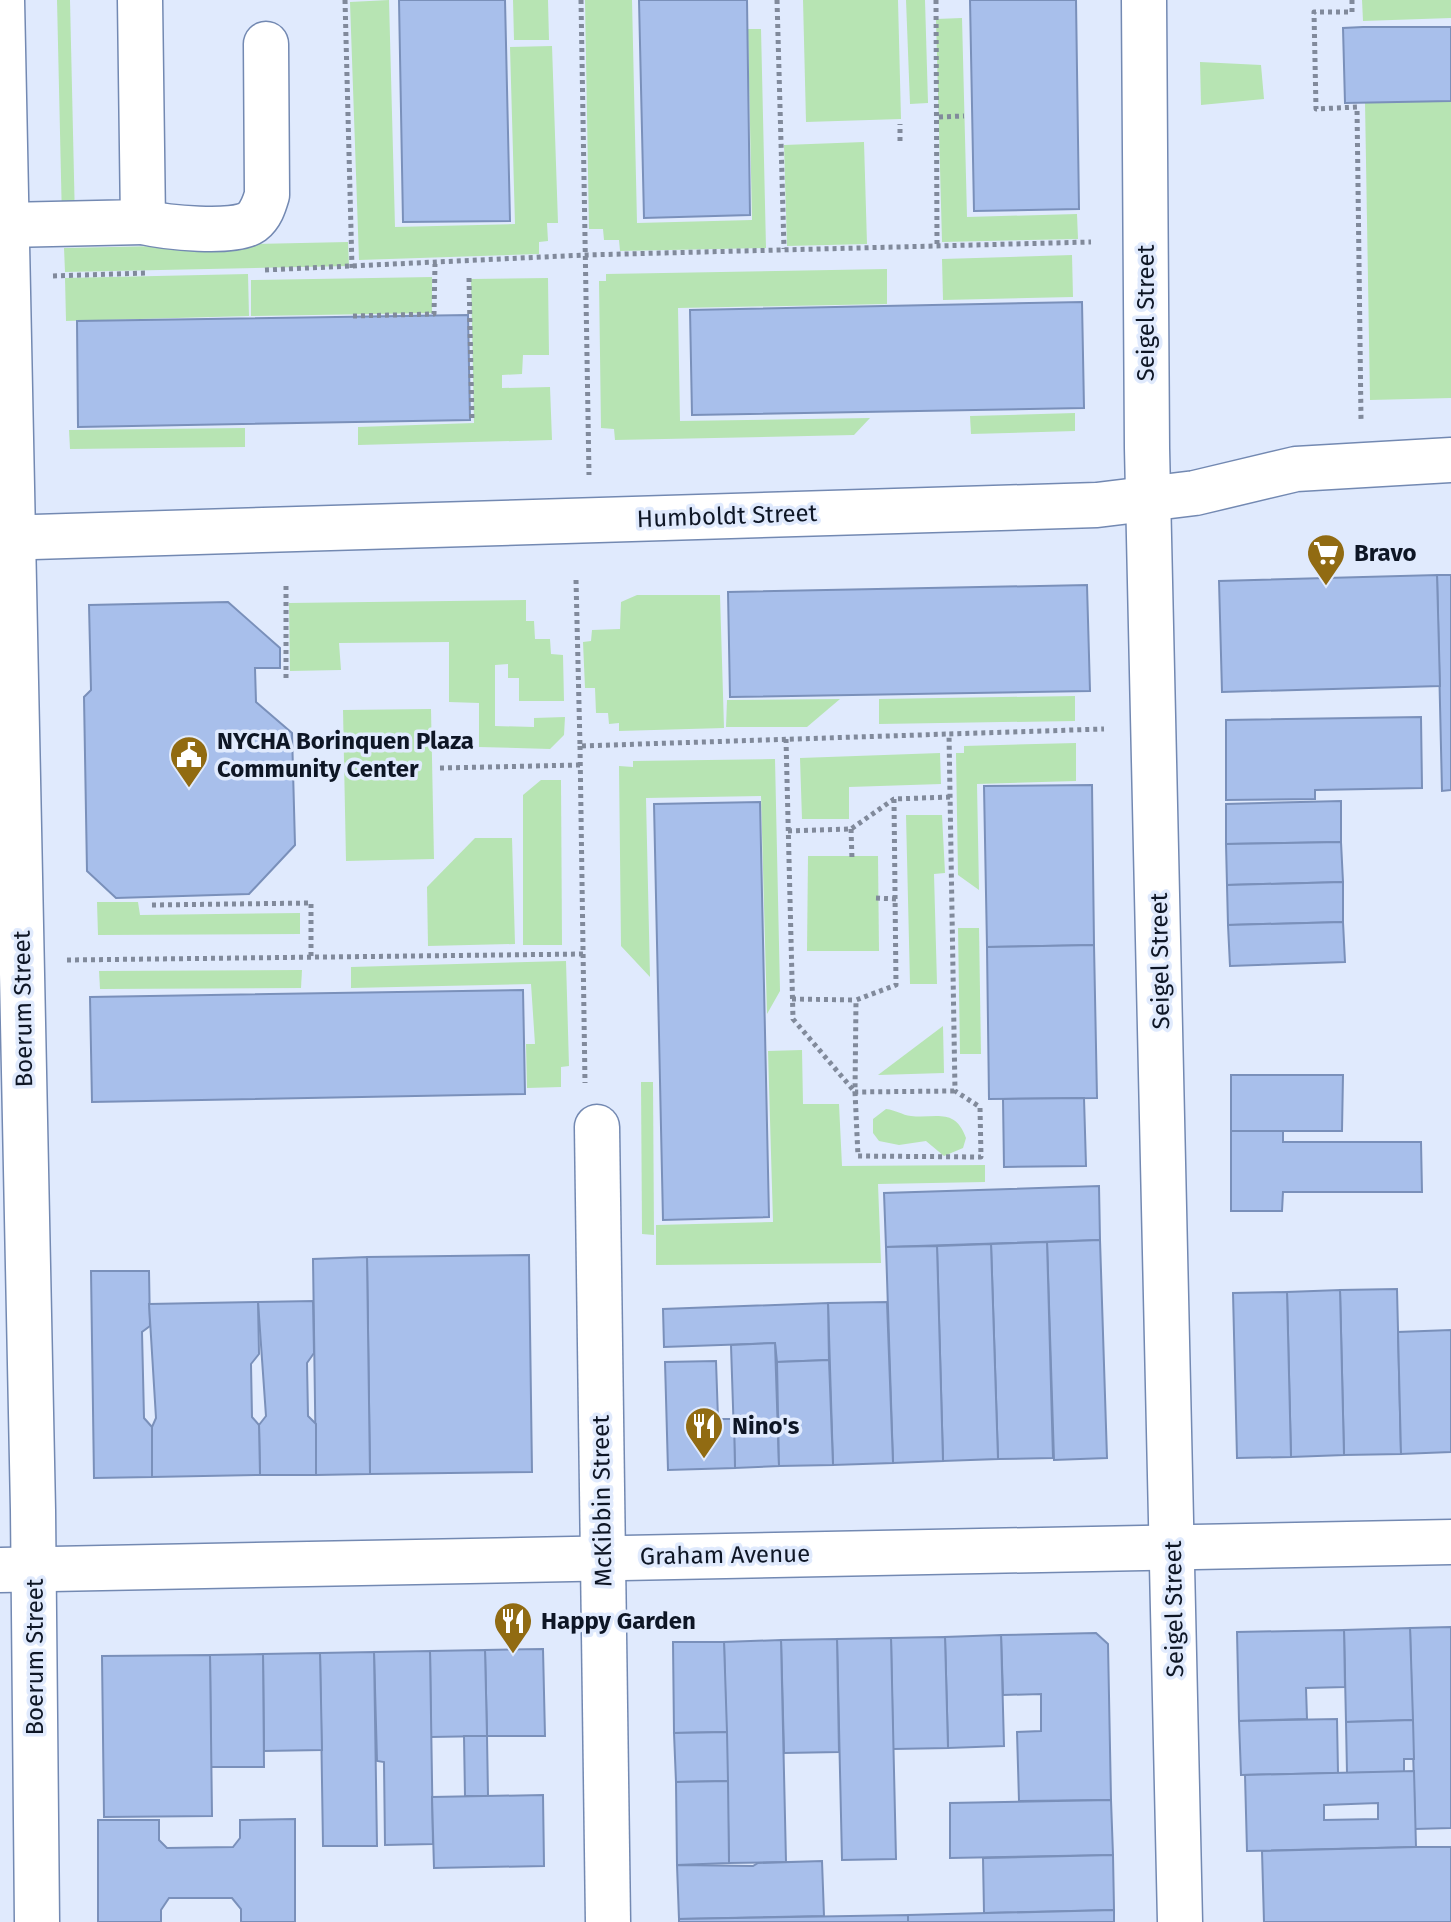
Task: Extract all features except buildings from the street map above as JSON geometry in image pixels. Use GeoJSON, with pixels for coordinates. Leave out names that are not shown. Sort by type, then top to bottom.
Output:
{"type":"FeatureCollection","features":[{"type":"Feature","properties":{"kind":"street","name":"Boerum Street"},"geometry":{"type":"LineString","coordinates":[[2,0],[17,1569],[37,1922]]}},
{"type":"Feature","properties":{"kind":"street"},"geometry":{"type":"LineString","coordinates":[[140,0],[143,222]]}},
{"type":"Feature","properties":{"kind":"street","name":"Seigel Street"},"geometry":{"type":"LineString","coordinates":[[1144,0],[1150,498],[1180,1922]]}},
{"type":"Feature","properties":{"kind":"street"},"geometry":{"type":"LineString","coordinates":[[6,225],[143,222],[174,228],[240,227],[251,223],[262,212],[267,195],[266,44]]}},
{"type":"Feature","properties":{"kind":"street","name":"Humboldt Street"},"geometry":{"type":"LineString","coordinates":[[6,538],[1097,505],[1195,493],[1296,469],[1451,460]]}},
{"type":"Feature","properties":{"kind":"street","name":"McKibbin Street"},"geometry":{"type":"LineString","coordinates":[[591,1108],[608,1922]]}},
{"type":"Feature","properties":{"kind":"street","name":"Graham Avenue"},"geometry":{"type":"LineString","coordinates":[[17,1569],[1451,1542]]}},
{"type":"Feature","properties":{"kind":"path"},"geometry":{"type":"LineString","coordinates":[[345,0],[352,268]]}},
{"type":"Feature","properties":{"kind":"path"},"geometry":{"type":"LineString","coordinates":[[581,0],[589,476]]}},
{"type":"Feature","properties":{"kind":"path"},"geometry":{"type":"LineString","coordinates":[[777,0],[784,249]]}},
{"type":"Feature","properties":{"kind":"path"},"geometry":{"type":"LineString","coordinates":[[936,0],[939,117],[937,245]]}},
{"type":"Feature","properties":{"kind":"path"},"geometry":{"type":"LineString","coordinates":[[1352,0],[1352,12],[1314,12],[1315,81],[1316,109],[1357,107],[1361,423]]}},
{"type":"Feature","properties":{"kind":"path"},"geometry":{"type":"LineString","coordinates":[[939,117],[964,116]]}},
{"type":"Feature","properties":{"kind":"path"},"geometry":{"type":"LineString","coordinates":[[900,124],[900,141]]}},
{"type":"Feature","properties":{"kind":"path"},"geometry":{"type":"LineString","coordinates":[[261,270],[585,255],[1091,242]]}},
{"type":"Feature","properties":{"kind":"path"},"geometry":{"type":"LineString","coordinates":[[353,316],[434,314],[435,264]]}},
{"type":"Feature","properties":{"kind":"path"},"geometry":{"type":"LineString","coordinates":[[48,276],[155,273]]}},
{"type":"Feature","properties":{"kind":"path"},"geometry":{"type":"LineString","coordinates":[[469,278],[472,420]]}},
{"type":"Feature","properties":{"kind":"path"},"geometry":{"type":"LineString","coordinates":[[576,580],[584,954],[591,1108]]}},
{"type":"Feature","properties":{"kind":"path"},"geometry":{"type":"LineString","coordinates":[[286,586],[286,680]]}},
{"type":"Feature","properties":{"kind":"path"},"geometry":{"type":"LineString","coordinates":[[580,746],[1104,729]]}},
{"type":"Feature","properties":{"kind":"path"},"geometry":{"type":"LineString","coordinates":[[949,734],[955,1091]]}},
{"type":"Feature","properties":{"kind":"path"},"geometry":{"type":"LineString","coordinates":[[786,739],[793,1019],[855,1092]]}},
{"type":"Feature","properties":{"kind":"path"},"geometry":{"type":"LineString","coordinates":[[440,768],[581,765]]}},
{"type":"Feature","properties":{"kind":"path"},"geometry":{"type":"LineString","coordinates":[[788,831],[851,829],[894,799],[950,797]]}},
{"type":"Feature","properties":{"kind":"path"},"geometry":{"type":"LineString","coordinates":[[792,999],[856,1000],[896,985],[894,799]]}},
{"type":"Feature","properties":{"kind":"path"},"geometry":{"type":"LineString","coordinates":[[851,829],[852,859]]}},
{"type":"Feature","properties":{"kind":"path"},"geometry":{"type":"LineString","coordinates":[[876,898],[896,899]]}},
{"type":"Feature","properties":{"kind":"path"},"geometry":{"type":"LineString","coordinates":[[152,905],[311,903],[311,959]]}},
{"type":"Feature","properties":{"kind":"path"},"geometry":{"type":"LineString","coordinates":[[66,960],[584,954]]}},
{"type":"Feature","properties":{"kind":"path"},"geometry":{"type":"LineString","coordinates":[[855,1092],[955,1091],[980,1107],[981,1157],[858,1156],[855,1092],[856,1000]]}},
{"type":"Feature","properties":{"kind":"green space"},"geometry":{"type":"Polygon","coordinates":[[[57,0],[70,0],[75,221],[62,221],[57,0]]]}},
{"type":"Feature","properties":{"kind":"green space"},"geometry":{"type":"Polygon","coordinates":[[[389,0],[395,227],[515,224],[510,47],[552,46],[558,223],[547,223],[548,241],[539,242],[539,254],[359,260],[350,2],[389,0]]]}},
{"type":"Feature","properties":{"kind":"green space"},"geometry":{"type":"Polygon","coordinates":[[[513,0],[548,0],[549,40],[514,40],[513,0]]]}},
{"type":"Feature","properties":{"kind":"green space"},"geometry":{"type":"Polygon","coordinates":[[[585,0],[632,0],[637,223],[752,220],[748,29],[761,29],[766,248],[620,251],[619,240],[604,240],[603,229],[589,229],[585,0]]]}},
{"type":"Feature","properties":{"kind":"green space"},"geometry":{"type":"Polygon","coordinates":[[[803,0],[898,0],[901,119],[806,122],[803,0]]]}},
{"type":"Feature","properties":{"kind":"green space"},"geometry":{"type":"Polygon","coordinates":[[[906,0],[925,0],[928,103],[910,104],[906,0]]]}},
{"type":"Feature","properties":{"kind":"green space"},"geometry":{"type":"Polygon","coordinates":[[[1362,0],[1451,0],[1451,18],[1363,21],[1362,0]]]}},
{"type":"Feature","properties":{"kind":"green space"},"geometry":{"type":"Polygon","coordinates":[[[962,18],[967,217],[1077,214],[1078,239],[942,242],[936,19],[962,18]]]}},
{"type":"Feature","properties":{"kind":"green space"},"geometry":{"type":"Polygon","coordinates":[[[1200,62],[1261,65],[1264,99],[1201,105],[1200,62]]]}},
{"type":"Feature","properties":{"kind":"green space"},"geometry":{"type":"Polygon","coordinates":[[[1451,101],[1451,398],[1370,400],[1365,102],[1451,101]]]}},
{"type":"Feature","properties":{"kind":"green space"},"geometry":{"type":"Polygon","coordinates":[[[864,142],[867,244],[787,246],[784,145],[864,142]]]}},
{"type":"Feature","properties":{"kind":"green space"},"geometry":{"type":"Polygon","coordinates":[[[348,242],[349,266],[65,272],[64,248],[348,242]]]}},
{"type":"Feature","properties":{"kind":"green space"},"geometry":{"type":"Polygon","coordinates":[[[1072,255],[1073,297],[943,300],[942,259],[1072,255]]]}},
{"type":"Feature","properties":{"kind":"green space"},"geometry":{"type":"Polygon","coordinates":[[[887,269],[887,304],[678,308],[680,421],[870,418],[854,435],[615,440],[614,429],[601,428],[599,281],[606,281],[606,274],[887,269]]]}},
{"type":"Feature","properties":{"kind":"green space"},"geometry":{"type":"Polygon","coordinates":[[[248,274],[249,316],[66,321],[65,278],[248,274]]]}},
{"type":"Feature","properties":{"kind":"green space"},"geometry":{"type":"Polygon","coordinates":[[[432,277],[432,313],[251,316],[251,280],[432,277]]]}},
{"type":"Feature","properties":{"kind":"green space"},"geometry":{"type":"Polygon","coordinates":[[[548,278],[549,355],[523,355],[522,374],[502,375],[502,388],[550,387],[552,440],[358,445],[358,427],[474,423],[471,279],[548,278]]]}},
{"type":"Feature","properties":{"kind":"green space"},"geometry":{"type":"Polygon","coordinates":[[[1075,413],[1075,431],[971,434],[970,416],[1075,413]]]}},
{"type":"Feature","properties":{"kind":"green space"},"geometry":{"type":"Polygon","coordinates":[[[245,428],[245,447],[70,449],[69,430],[245,428]]]}},
{"type":"Feature","properties":{"kind":"green space"},"geometry":{"type":"Polygon","coordinates":[[[637,595],[720,595],[724,728],[619,731],[619,723],[609,724],[608,713],[596,713],[595,688],[585,688],[583,642],[591,641],[592,630],[620,629],[621,602],[637,595]]]}},
{"type":"Feature","properties":{"kind":"green space"},"geometry":{"type":"Polygon","coordinates":[[[526,600],[526,621],[534,621],[535,639],[550,639],[551,654],[563,655],[564,701],[519,701],[519,678],[508,678],[508,664],[495,665],[495,726],[534,727],[534,718],[565,717],[564,735],[550,749],[479,747],[479,703],[449,702],[449,642],[339,643],[341,670],[290,671],[289,603],[526,600]]]}},
{"type":"Feature","properties":{"kind":"green space"},"geometry":{"type":"Polygon","coordinates":[[[1075,696],[1075,721],[879,724],[879,699],[1075,696]]]}},
{"type":"Feature","properties":{"kind":"green space"},"geometry":{"type":"Polygon","coordinates":[[[840,699],[807,727],[726,727],[727,700],[840,699]]]}},
{"type":"Feature","properties":{"kind":"green space"},"geometry":{"type":"Polygon","coordinates":[[[431,709],[434,859],[346,861],[343,710],[431,709]]]}},
{"type":"Feature","properties":{"kind":"green space"},"geometry":{"type":"Polygon","coordinates":[[[1076,743],[1076,781],[977,784],[979,890],[958,875],[956,753],[964,753],[964,746],[1076,743]]]}},
{"type":"Feature","properties":{"kind":"green space"},"geometry":{"type":"Polygon","coordinates":[[[940,753],[941,784],[849,787],[849,819],[802,819],[800,758],[940,753]]]}},
{"type":"Feature","properties":{"kind":"green space"},"geometry":{"type":"Polygon","coordinates":[[[775,759],[780,991],[767,1014],[761,796],[646,798],[650,977],[621,946],[619,766],[633,767],[633,761],[775,759]]]}},
{"type":"Feature","properties":{"kind":"green space"},"geometry":{"type":"Polygon","coordinates":[[[541,780],[561,780],[562,945],[523,945],[523,795],[541,780]]]}},
{"type":"Feature","properties":{"kind":"green space"},"geometry":{"type":"Polygon","coordinates":[[[906,815],[942,815],[945,873],[934,874],[937,984],[910,984],[906,815]]]}},
{"type":"Feature","properties":{"kind":"green space"},"geometry":{"type":"Polygon","coordinates":[[[475,838],[512,838],[515,944],[428,946],[427,887],[475,838]]]}},
{"type":"Feature","properties":{"kind":"green space"},"geometry":{"type":"Polygon","coordinates":[[[808,856],[878,856],[879,951],[807,951],[808,856]]]}},
{"type":"Feature","properties":{"kind":"green space"},"geometry":{"type":"Polygon","coordinates":[[[97,902],[138,902],[140,915],[300,913],[300,934],[98,935],[97,902]]]}},
{"type":"Feature","properties":{"kind":"green space"},"geometry":{"type":"Polygon","coordinates":[[[958,928],[979,928],[981,1054],[960,1054],[958,928]]]}},
{"type":"Feature","properties":{"kind":"green space"},"geometry":{"type":"Polygon","coordinates":[[[566,961],[569,1066],[561,1067],[561,1087],[527,1088],[526,1044],[535,1044],[531,984],[351,988],[351,967],[566,961]]]}},
{"type":"Feature","properties":{"kind":"green space"},"geometry":{"type":"Polygon","coordinates":[[[302,970],[301,988],[100,989],[99,971],[302,970]]]}},
{"type":"Feature","properties":{"kind":"green space"},"geometry":{"type":"Polygon","coordinates":[[[943,1026],[944,1073],[878,1075],[943,1026]]]}},
{"type":"Feature","properties":{"kind":"green space"},"geometry":{"type":"Polygon","coordinates":[[[802,1050],[803,1104],[839,1104],[842,1166],[985,1165],[985,1182],[878,1184],[881,1263],[656,1265],[656,1225],[773,1222],[768,1051],[802,1050]]]}},
{"type":"Feature","properties":{"kind":"green space"},"geometry":{"type":"Polygon","coordinates":[[[641,1082],[653,1082],[654,1235],[642,1234],[641,1082]]]}},
{"type":"Feature","properties":{"kind":"green space"},"geometry":{"type":"Polygon","coordinates":[[[886,1109],[911,1116],[950,1118],[966,1138],[963,1148],[944,1156],[926,1141],[899,1145],[879,1141],[873,1133],[873,1119],[886,1109]]]}},
{"type":"Feature","properties":{"kind":"place","name":"Bravo"},"geometry":{"type":"Point","coordinates":[1326,587]}},
{"type":"Feature","properties":{"kind":"place","name":"NYCHA Borinquen Plaza Community Center"},"geometry":{"type":"Point","coordinates":[189,789]}},
{"type":"Feature","properties":{"kind":"place","name":"Nino's"},"geometry":{"type":"Point","coordinates":[704,1460]}},
{"type":"Feature","properties":{"kind":"place","name":"Happy Garden"},"geometry":{"type":"Point","coordinates":[513,1655]}}]}
